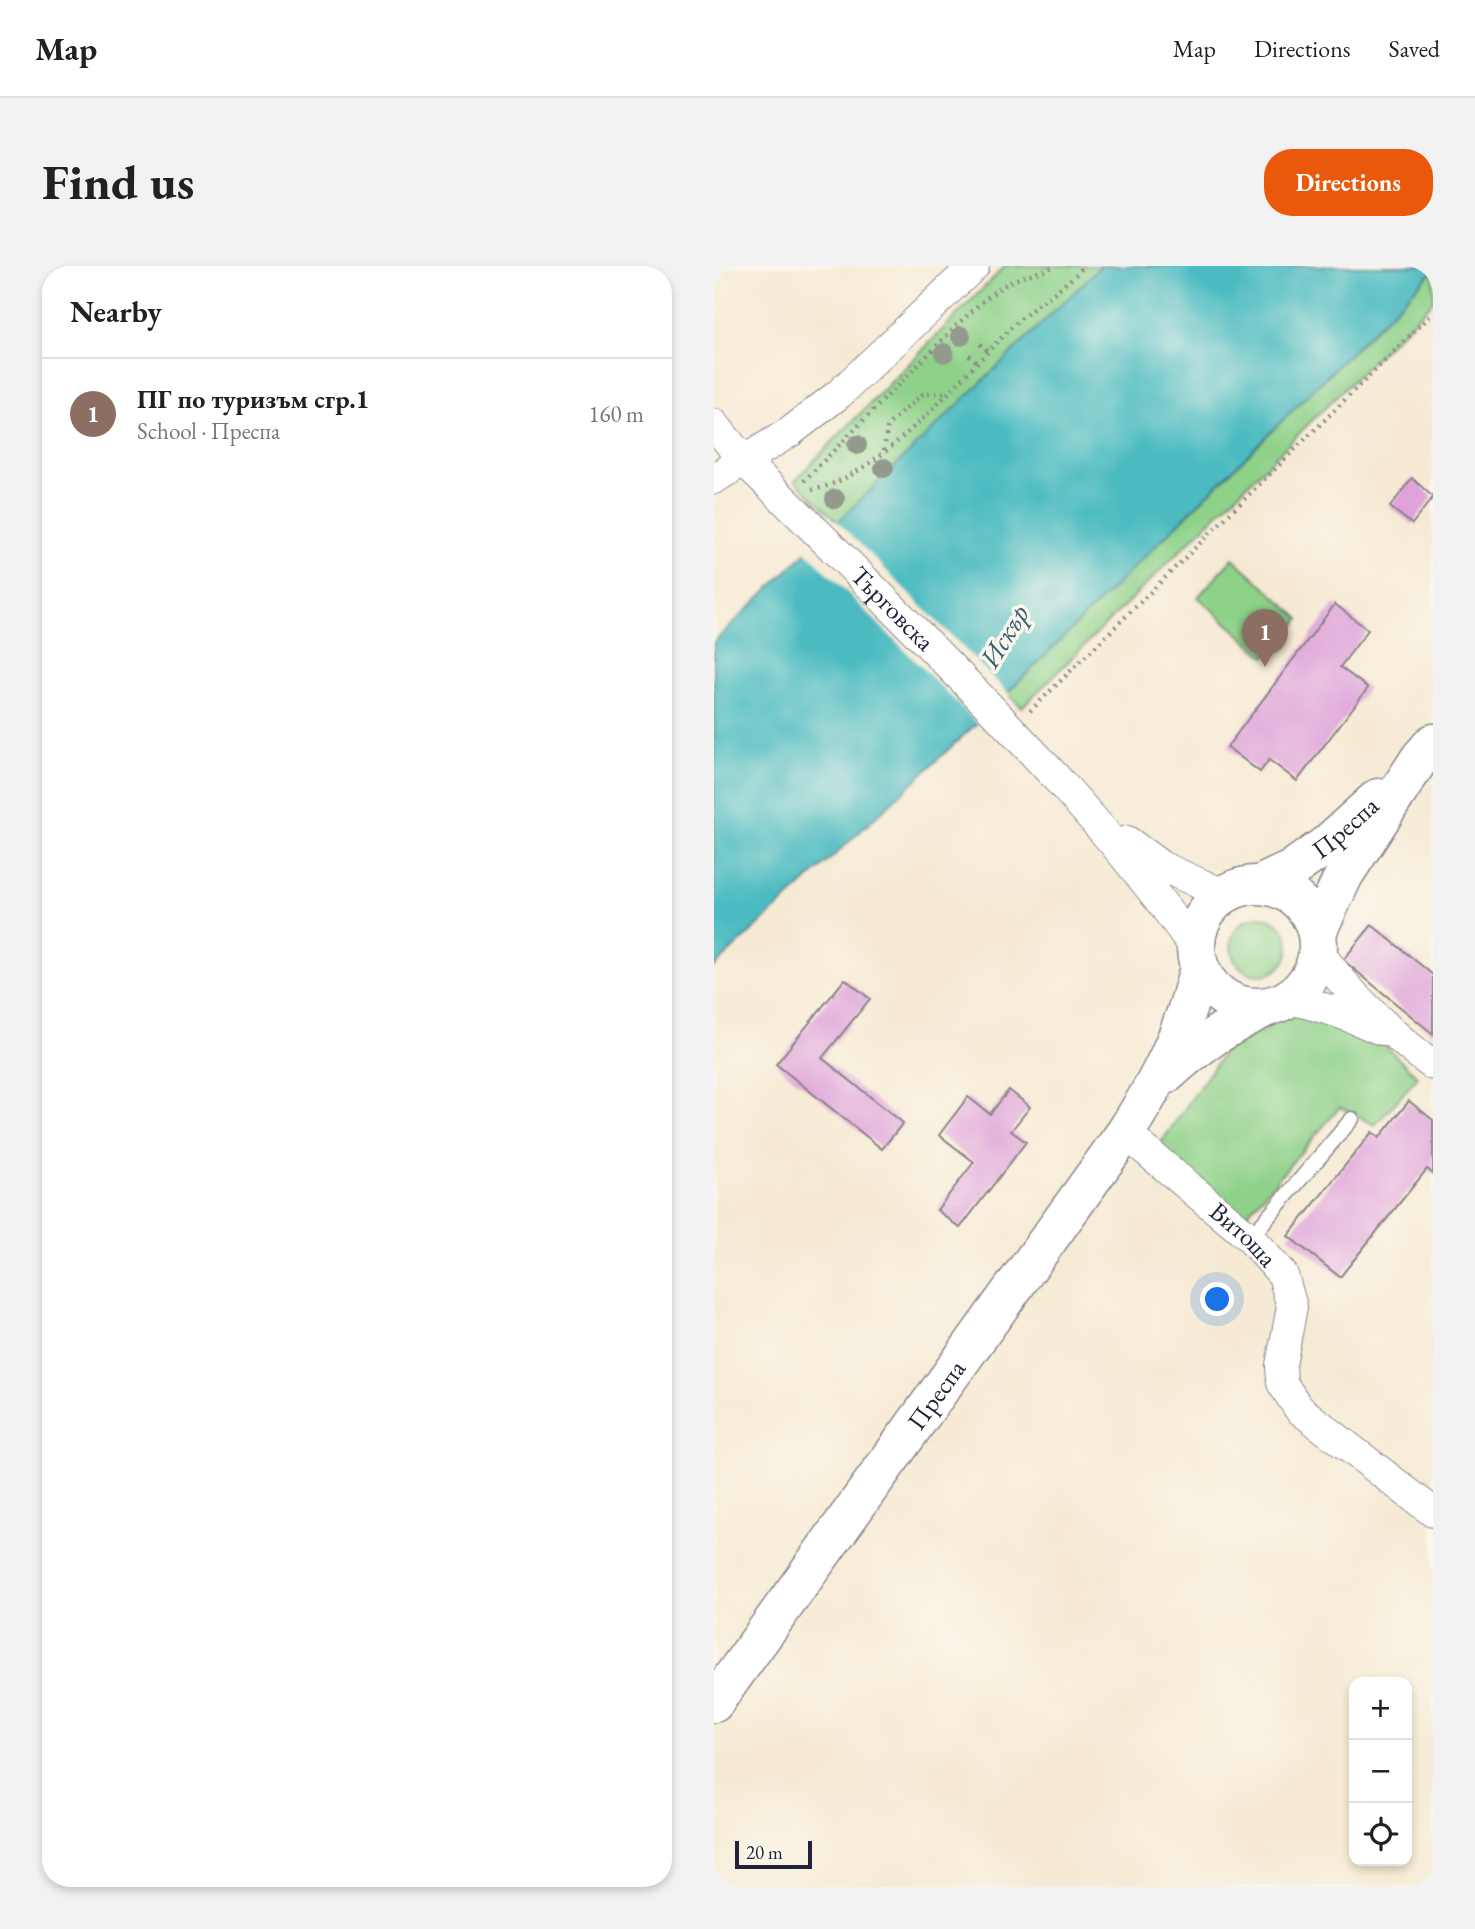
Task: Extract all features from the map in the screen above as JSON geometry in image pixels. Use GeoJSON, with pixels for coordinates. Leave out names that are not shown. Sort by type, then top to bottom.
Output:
{"type":"FeatureCollection","features":[{"type":"Feature","properties":{"kind":"main road","name":"Преспа"},"geometry":{"type":"LineString","coordinates":[[1261,884],[1292,870],[1326,845],[1427,750]]}},
{"type":"Feature","properties":{"kind":"main road","name":"Преспа"},"geometry":{"type":"LineString","coordinates":[[1318,942],[1344,875],[1427,750]]}},
{"type":"Feature","properties":{"kind":"main road"},"geometry":{"type":"LineString","coordinates":[[1261,884],[1280,889],[1297,899],[1310,914],[1318,942],[1313,971],[1303,987],[1278,1003],[1247,1007],[1226,1000],[1210,986],[1197,958],[1198,927],[1208,908],[1223,894],[1242,886],[1261,884]]}},
{"type":"Feature","properties":{"kind":"main road","name":"Преспа"},"geometry":{"type":"LineString","coordinates":[[714,1703],[1125,1133],[1156,1086],[1177,1040],[1197,958]]}},
{"type":"Feature","properties":{"kind":"main road","name":"Преспа"},"geometry":{"type":"LineString","coordinates":[[1156,1086],[1192,1050],[1225,1028],[1278,1003]]}},
{"type":"Feature","properties":{"kind":"street"},"geometry":{"type":"LineString","coordinates":[[714,479],[790,432],[839,394],[958,271]]}},
{"type":"Feature","properties":{"kind":"street","name":"Търговска"},"geometry":{"type":"LineString","coordinates":[[714,424],[744,461],[1009,725],[1072,793],[1135,867],[1197,958]]}},
{"type":"Feature","properties":{"kind":"street","name":"Търговска"},"geometry":{"type":"LineString","coordinates":[[1072,793],[1129,843],[1161,866],[1223,894]]}},
{"type":"Feature","properties":{"kind":"street"},"geometry":{"type":"LineString","coordinates":[[1318,942],[1336,976],[1394,1036],[1433,1065]]}},
{"type":"Feature","properties":{"kind":"street"},"geometry":{"type":"LineString","coordinates":[[1278,1003],[1344,1013],[1394,1036]]}},
{"type":"Feature","properties":{"kind":"street","name":"Витоша"},"geometry":{"type":"LineString","coordinates":[[1125,1133],[1250,1238],[1283,1275],[1292,1307],[1281,1365],[1282,1384],[1299,1409],[1433,1512]]}},
{"type":"Feature","properties":{"kind":"lane"},"geometry":{"type":"LineString","coordinates":[[1250,1238],[1352,1119]]}},
{"type":"Feature","properties":{"kind":"path"},"geometry":{"type":"LineString","coordinates":[[778,493],[804,481],[958,324],[985,300],[1019,278],[1045,272],[1054,266]]}},
{"type":"Feature","properties":{"kind":"path"},"geometry":{"type":"LineString","coordinates":[[778,493],[807,491],[839,482],[884,452],[1013,326],[1084,266]]}},
{"type":"Feature","properties":{"kind":"path"},"geometry":{"type":"LineString","coordinates":[[1009,725],[1433,313]]}},
{"type":"Feature","properties":{"kind":"path"},"geometry":{"type":"LineString","coordinates":[[980,344],[989,352]]}},
{"type":"Feature","properties":{"kind":"path"},"geometry":{"type":"LineString","coordinates":[[969,355],[978,363]]}},
{"type":"Feature","properties":{"kind":"path"},"geometry":{"type":"LineString","coordinates":[[884,452],[890,424],[923,394],[947,393]]}},
{"type":"Feature","properties":{"kind":"green space"},"geometry":{"type":"Polygon","coordinates":[[[1005,266],[1101,266],[839,523],[795,480],[1005,266]]]}},
{"type":"Feature","properties":{"kind":"green space"},"geometry":{"type":"Polygon","coordinates":[[[1433,271],[1433,301],[1022,707],[1007,693],[1433,271]]]}},
{"type":"Feature","properties":{"kind":"green space"},"geometry":{"type":"Polygon","coordinates":[[[1233,558],[1300,619],[1265,657],[1198,597],[1233,558]]]}},
{"type":"Feature","properties":{"kind":"green space"},"geometry":{"type":"Polygon","coordinates":[[[1260,917],[1271,919],[1284,930],[1289,946],[1287,957],[1276,970],[1260,975],[1249,973],[1236,962],[1231,946],[1233,935],[1244,922],[1260,917]]]}},
{"type":"Feature","properties":{"kind":"green space"},"geometry":{"type":"Polygon","coordinates":[[[1314,1006],[1359,1040],[1376,1037],[1418,1077],[1375,1125],[1340,1107],[1247,1214],[1231,1213],[1158,1147],[1246,1025],[1314,1006]]]}},
{"type":"Feature","properties":{"kind":"water","name":"Искър"},"geometry":{"type":"Polygon","coordinates":[[[1101,266],[1433,266],[1433,271],[977,723],[714,967],[714,642],[1101,266]]]}},
{"type":"Feature","properties":{"kind":"pier"},"geometry":{"type":"Polygon","coordinates":[[[836,520],[1010,695],[980,726],[805,550],[836,520]]]}},
{"type":"Feature","properties":{"kind":"building"},"geometry":{"type":"Polygon","coordinates":[[[1412,478],[1433,497],[1412,524],[1390,507],[1412,478]]]}},
{"type":"Feature","properties":{"kind":"building"},"geometry":{"type":"Polygon","coordinates":[[[1335,604],[1368,630],[1340,667],[1368,688],[1297,781],[1269,760],[1260,772],[1227,747],[1335,604]]]}},
{"type":"Feature","properties":{"kind":"building"},"geometry":{"type":"Polygon","coordinates":[[[1372,925],[1433,975],[1433,1034],[1343,960],[1372,925]]]}},
{"type":"Feature","properties":{"kind":"building"},"geometry":{"type":"Polygon","coordinates":[[[845,979],[870,999],[822,1058],[903,1123],[882,1149],[776,1064],[845,979]]]}},
{"type":"Feature","properties":{"kind":"building"},"geometry":{"type":"Polygon","coordinates":[[[1009,1090],[1030,1107],[1011,1131],[1026,1142],[960,1228],[937,1210],[974,1162],[939,1135],[968,1097],[990,1114],[1009,1090]]]}},
{"type":"Feature","properties":{"kind":"building"},"geometry":{"type":"Polygon","coordinates":[[[1409,1101],[1433,1120],[1433,1174],[1427,1169],[1340,1277],[1288,1236],[1372,1132],[1379,1138],[1409,1101]]]}},
{"type":"Feature","properties":{"kind":"place","name":"ПГ по туризъм сгр.1"},"geometry":{"type":"Point","coordinates":[1265,667]}}]}
